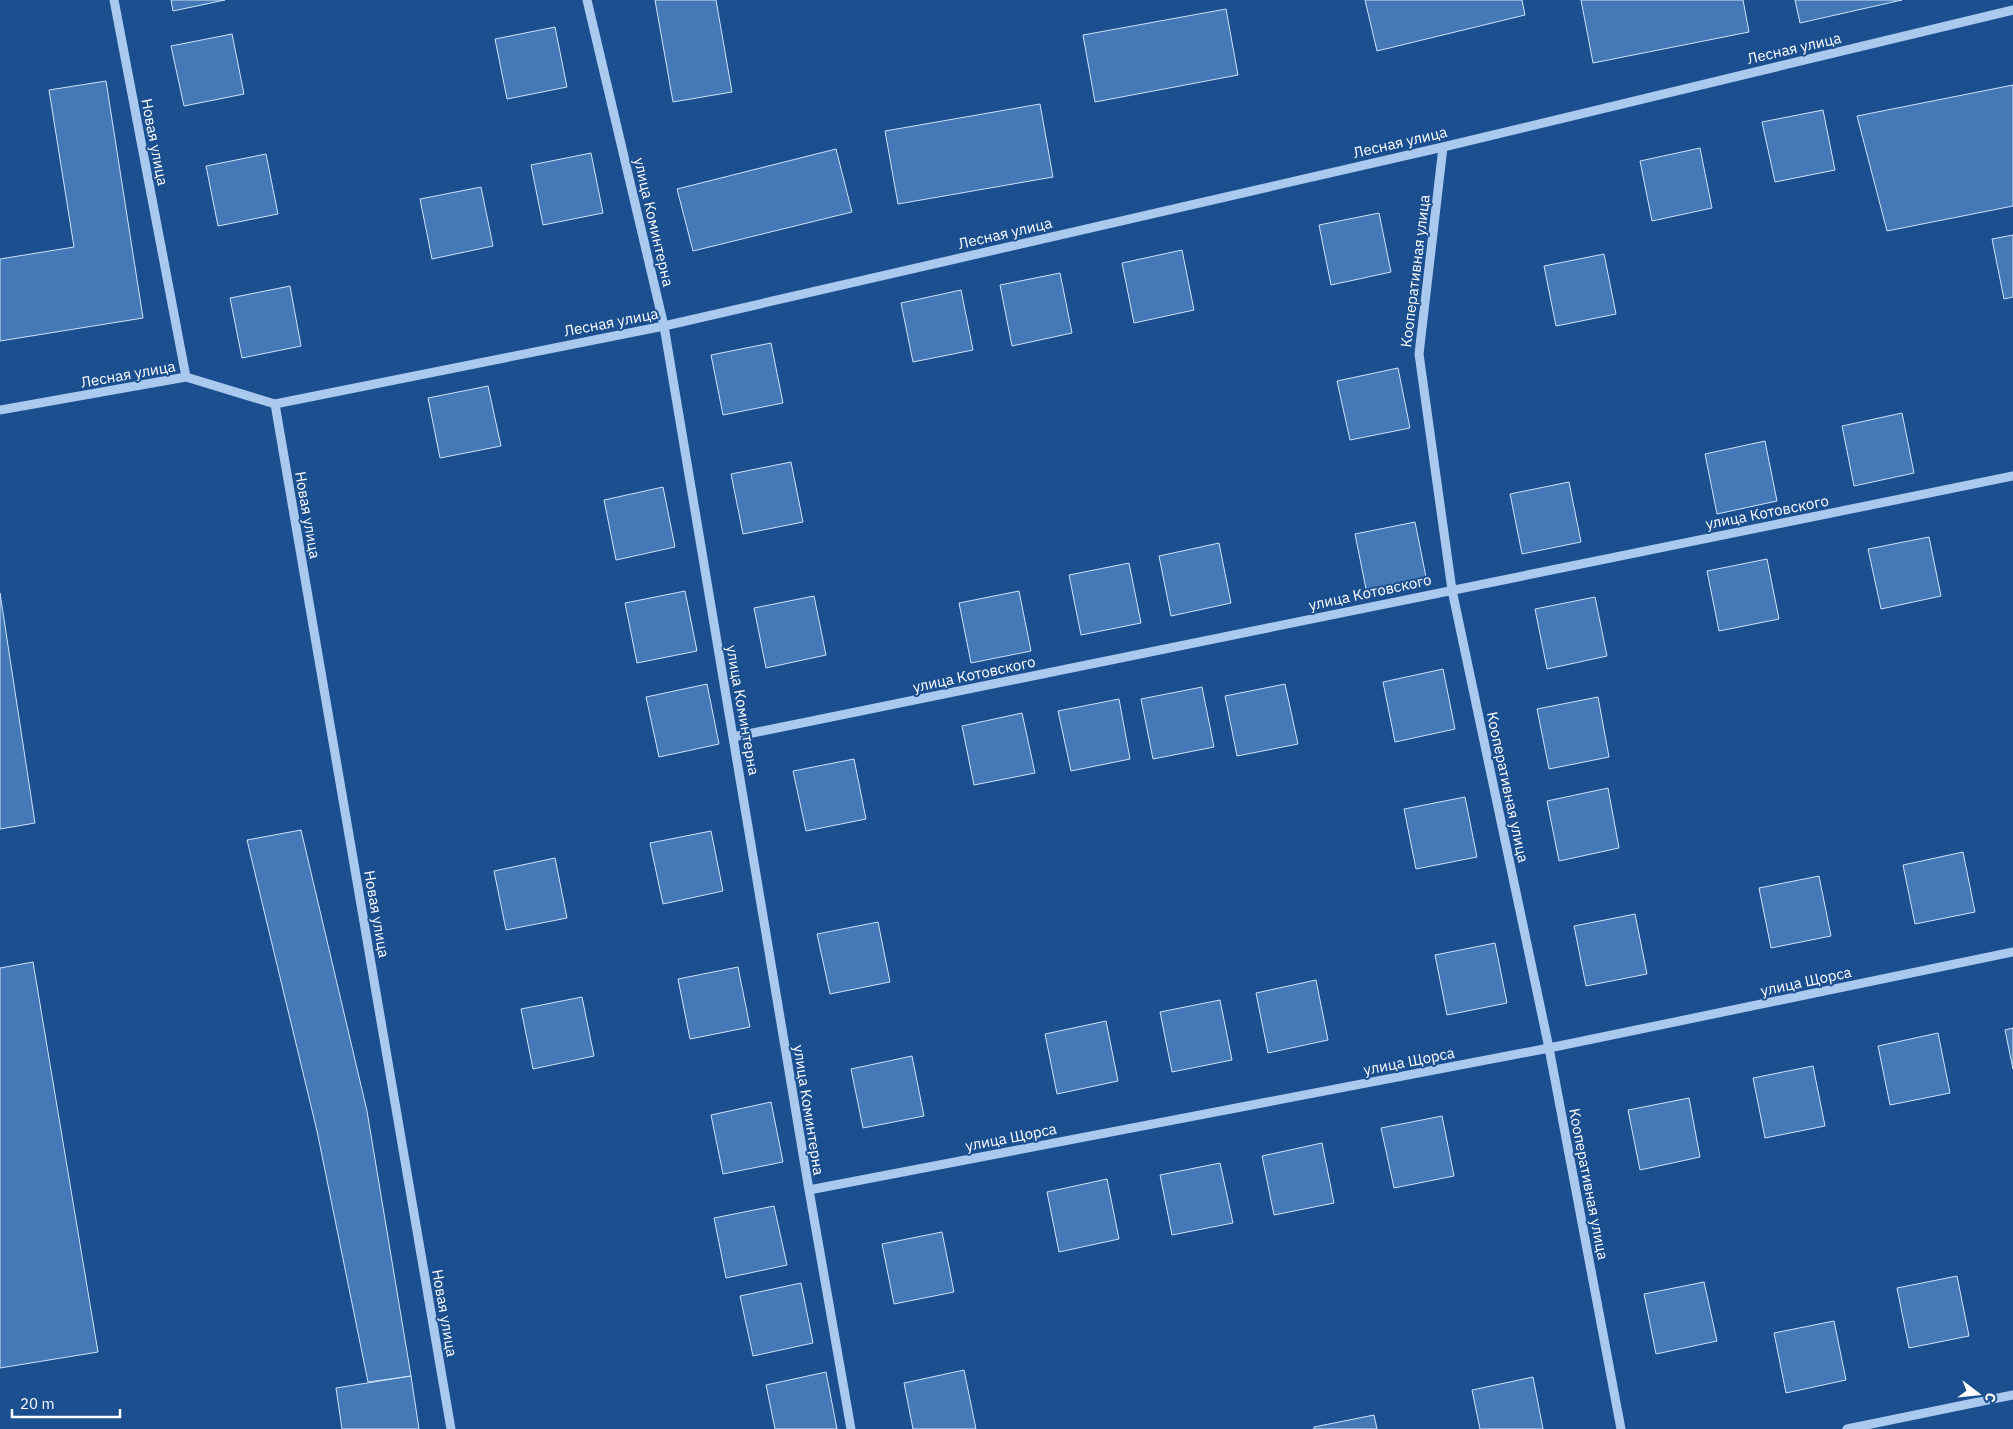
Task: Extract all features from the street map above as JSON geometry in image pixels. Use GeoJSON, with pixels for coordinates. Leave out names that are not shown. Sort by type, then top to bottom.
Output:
{"type":"FeatureCollection","features":[{"type":"Feature","properties":{"kind":"street","name":"Новая улица"},"geometry":{"type":"LineString","coordinates":[[114,0],[186,377]]}},
{"type":"Feature","properties":{"kind":"street","name":"улица Коминтерна"},"geometry":{"type":"LineString","coordinates":[[587,0],[664,326],[851,1429]]}},
{"type":"Feature","properties":{"kind":"street","name":"Лесная улица"},"geometry":{"type":"LineString","coordinates":[[0,410],[186,377],[275,404],[664,326],[1443,147],[2013,10]]}},
{"type":"Feature","properties":{"kind":"street","name":"Кооперативная улица"},"geometry":{"type":"LineString","coordinates":[[1443,147],[1419,354],[1452,590],[1549,1048],[1621,1429]]}},
{"type":"Feature","properties":{"kind":"street","name":"Новая улица"},"geometry":{"type":"LineString","coordinates":[[275,404],[451,1429]]}},
{"type":"Feature","properties":{"kind":"street","name":"улица Котовского"},"geometry":{"type":"LineString","coordinates":[[733,738],[2013,476]]}},
{"type":"Feature","properties":{"kind":"street","name":"улица Щорса"},"geometry":{"type":"LineString","coordinates":[[809,1190],[1549,1048],[2013,952]]}},
{"type":"Feature","properties":{"kind":"street"},"geometry":{"type":"LineString","coordinates":[[1846,1429],[2013,1395]]}},
{"type":"Feature","properties":{"kind":"building"},"geometry":{"type":"Polygon","coordinates":[[[171,0],[225,0],[173,11],[171,0]]]}},
{"type":"Feature","properties":{"kind":"building"},"geometry":{"type":"Polygon","coordinates":[[[655,0],[716,0],[732,92],[673,102],[655,0]]]}},
{"type":"Feature","properties":{"kind":"building"},"geometry":{"type":"Polygon","coordinates":[[[1365,0],[1522,0],[1525,15],[1377,51],[1365,0]]]}},
{"type":"Feature","properties":{"kind":"building"},"geometry":{"type":"Polygon","coordinates":[[[1581,0],[1743,0],[1749,32],[1593,63],[1581,0]]]}},
{"type":"Feature","properties":{"kind":"building"},"geometry":{"type":"Polygon","coordinates":[[[1795,0],[1902,0],[1800,23],[1795,0]]]}},
{"type":"Feature","properties":{"kind":"building"},"geometry":{"type":"Polygon","coordinates":[[[1226,9],[1238,75],[1095,102],[1083,35],[1226,9]]]}},
{"type":"Feature","properties":{"kind":"building"},"geometry":{"type":"Polygon","coordinates":[[[555,27],[567,87],[507,99],[495,39],[555,27]]]}},
{"type":"Feature","properties":{"kind":"building"},"geometry":{"type":"Polygon","coordinates":[[[232,34],[244,94],[184,106],[171,46],[232,34]]]}},
{"type":"Feature","properties":{"kind":"building"},"geometry":{"type":"Polygon","coordinates":[[[106,81],[143,318],[0,341],[0,259],[74,247],[49,90],[106,81]]]}},
{"type":"Feature","properties":{"kind":"building"},"geometry":{"type":"Polygon","coordinates":[[[2013,85],[2013,206],[1887,231],[1857,116],[2013,85]]]}},
{"type":"Feature","properties":{"kind":"building"},"geometry":{"type":"Polygon","coordinates":[[[1040,104],[1053,177],[898,204],[885,131],[1040,104]]]}},
{"type":"Feature","properties":{"kind":"building"},"geometry":{"type":"Polygon","coordinates":[[[1823,110],[1835,170],[1775,182],[1762,122],[1823,110]]]}},
{"type":"Feature","properties":{"kind":"building"},"geometry":{"type":"Polygon","coordinates":[[[1700,148],[1712,208],[1652,221],[1640,161],[1700,148]]]}},
{"type":"Feature","properties":{"kind":"building"},"geometry":{"type":"Polygon","coordinates":[[[836,149],[852,212],[693,251],[677,189],[836,149]]]}},
{"type":"Feature","properties":{"kind":"building"},"geometry":{"type":"Polygon","coordinates":[[[591,153],[603,213],[543,225],[531,165],[591,153]]]}},
{"type":"Feature","properties":{"kind":"building"},"geometry":{"type":"Polygon","coordinates":[[[266,154],[278,214],[218,226],[206,166],[266,154]]]}},
{"type":"Feature","properties":{"kind":"building"},"geometry":{"type":"Polygon","coordinates":[[[481,187],[493,246],[432,259],[420,199],[481,187]]]}},
{"type":"Feature","properties":{"kind":"building"},"geometry":{"type":"Polygon","coordinates":[[[1379,213],[1391,272],[1331,285],[1319,225],[1379,213]]]}},
{"type":"Feature","properties":{"kind":"building"},"geometry":{"type":"Polygon","coordinates":[[[2013,235],[2013,297],[2004,299],[1992,239],[2013,235]]]}},
{"type":"Feature","properties":{"kind":"building"},"geometry":{"type":"Polygon","coordinates":[[[1182,250],[1194,310],[1134,323],[1122,263],[1182,250]]]}},
{"type":"Feature","properties":{"kind":"building"},"geometry":{"type":"Polygon","coordinates":[[[1604,254],[1616,314],[1556,326],[1544,266],[1604,254]]]}},
{"type":"Feature","properties":{"kind":"building"},"geometry":{"type":"Polygon","coordinates":[[[1060,273],[1072,333],[1012,346],[1000,285],[1060,273]]]}},
{"type":"Feature","properties":{"kind":"building"},"geometry":{"type":"Polygon","coordinates":[[[290,286],[301,346],[242,358],[230,298],[290,286]]]}},
{"type":"Feature","properties":{"kind":"building"},"geometry":{"type":"Polygon","coordinates":[[[961,290],[973,350],[913,362],[901,303],[961,290]]]}},
{"type":"Feature","properties":{"kind":"building"},"geometry":{"type":"Polygon","coordinates":[[[771,343],[783,403],[723,415],[711,355],[771,343]]]}},
{"type":"Feature","properties":{"kind":"building"},"geometry":{"type":"Polygon","coordinates":[[[1398,368],[1410,428],[1350,440],[1337,381],[1398,368]]]}},
{"type":"Feature","properties":{"kind":"building"},"geometry":{"type":"Polygon","coordinates":[[[488,386],[501,446],[440,458],[428,398],[488,386]]]}},
{"type":"Feature","properties":{"kind":"building"},"geometry":{"type":"Polygon","coordinates":[[[1902,413],[1914,473],[1854,486],[1842,426],[1902,413]]]}},
{"type":"Feature","properties":{"kind":"building"},"geometry":{"type":"Polygon","coordinates":[[[1765,441],[1777,501],[1717,514],[1705,454],[1765,441]]]}},
{"type":"Feature","properties":{"kind":"building"},"geometry":{"type":"Polygon","coordinates":[[[791,462],[803,522],[743,534],[731,474],[791,462]]]}},
{"type":"Feature","properties":{"kind":"building"},"geometry":{"type":"Polygon","coordinates":[[[1569,482],[1581,542],[1522,554],[1510,494],[1569,482]]]}},
{"type":"Feature","properties":{"kind":"building"},"geometry":{"type":"Polygon","coordinates":[[[663,487],[675,547],[616,560],[604,500],[663,487]]]}},
{"type":"Feature","properties":{"kind":"building"},"geometry":{"type":"Polygon","coordinates":[[[1415,522],[1427,582],[1367,594],[1355,534],[1415,522]]]}},
{"type":"Feature","properties":{"kind":"building"},"geometry":{"type":"Polygon","coordinates":[[[1929,537],[1941,596],[1881,609],[1868,549],[1929,537]]]}},
{"type":"Feature","properties":{"kind":"building"},"geometry":{"type":"Polygon","coordinates":[[[1219,543],[1231,603],[1171,616],[1159,556],[1219,543]]]}},
{"type":"Feature","properties":{"kind":"building"},"geometry":{"type":"Polygon","coordinates":[[[1767,559],[1779,619],[1719,631],[1707,571],[1767,559]]]}},
{"type":"Feature","properties":{"kind":"building"},"geometry":{"type":"Polygon","coordinates":[[[1129,563],[1141,623],[1081,635],[1069,575],[1129,563]]]}},
{"type":"Feature","properties":{"kind":"building"},"geometry":{"type":"Polygon","coordinates":[[[685,591],[697,651],[637,663],[625,603],[685,591]]]}},
{"type":"Feature","properties":{"kind":"building"},"geometry":{"type":"Polygon","coordinates":[[[1019,591],[1031,651],[971,663],[959,603],[1019,591]]]}},
{"type":"Feature","properties":{"kind":"building"},"geometry":{"type":"Polygon","coordinates":[[[0,593],[35,823],[0,829],[0,593]]]}},
{"type":"Feature","properties":{"kind":"building"},"geometry":{"type":"Polygon","coordinates":[[[814,596],[826,655],[766,668],[754,608],[814,596]]]}},
{"type":"Feature","properties":{"kind":"building"},"geometry":{"type":"Polygon","coordinates":[[[1595,597],[1607,656],[1547,669],[1535,609],[1595,597]]]}},
{"type":"Feature","properties":{"kind":"building"},"geometry":{"type":"Polygon","coordinates":[[[1443,669],[1455,729],[1395,742],[1383,682],[1443,669]]]}},
{"type":"Feature","properties":{"kind":"building"},"geometry":{"type":"Polygon","coordinates":[[[707,684],[719,744],[659,757],[646,697],[707,684]]]}},
{"type":"Feature","properties":{"kind":"building"},"geometry":{"type":"Polygon","coordinates":[[[1285,684],[1298,744],[1237,756],[1225,696],[1285,684]]]}},
{"type":"Feature","properties":{"kind":"building"},"geometry":{"type":"Polygon","coordinates":[[[1202,687],[1214,747],[1153,759],[1141,699],[1202,687]]]}},
{"type":"Feature","properties":{"kind":"building"},"geometry":{"type":"Polygon","coordinates":[[[1598,697],[1609,757],[1549,769],[1537,709],[1598,697]]]}},
{"type":"Feature","properties":{"kind":"building"},"geometry":{"type":"Polygon","coordinates":[[[1119,699],[1130,759],[1071,771],[1058,711],[1119,699]]]}},
{"type":"Feature","properties":{"kind":"building"},"geometry":{"type":"Polygon","coordinates":[[[1022,713],[1035,773],[974,785],[962,726],[1022,713]]]}},
{"type":"Feature","properties":{"kind":"building"},"geometry":{"type":"Polygon","coordinates":[[[854,759],[866,819],[806,831],[793,771],[854,759]]]}},
{"type":"Feature","properties":{"kind":"building"},"geometry":{"type":"Polygon","coordinates":[[[1608,788],[1619,848],[1559,861],[1547,801],[1608,788]]]}},
{"type":"Feature","properties":{"kind":"building"},"geometry":{"type":"Polygon","coordinates":[[[1465,797],[1477,857],[1416,869],[1404,809],[1465,797]]]}},
{"type":"Feature","properties":{"kind":"building"},"geometry":{"type":"Polygon","coordinates":[[[301,830],[367,1111],[411,1376],[368,1382],[317,1131],[247,840],[301,830]]]}},
{"type":"Feature","properties":{"kind":"building"},"geometry":{"type":"Polygon","coordinates":[[[711,831],[723,891],[663,904],[650,843],[711,831]]]}},
{"type":"Feature","properties":{"kind":"building"},"geometry":{"type":"Polygon","coordinates":[[[1963,852],[1975,912],[1915,924],[1903,865],[1963,852]]]}},
{"type":"Feature","properties":{"kind":"building"},"geometry":{"type":"Polygon","coordinates":[[[555,858],[567,918],[506,930],[494,871],[555,858]]]}},
{"type":"Feature","properties":{"kind":"building"},"geometry":{"type":"Polygon","coordinates":[[[1819,876],[1831,936],[1771,948],[1759,888],[1819,876]]]}},
{"type":"Feature","properties":{"kind":"building"},"geometry":{"type":"Polygon","coordinates":[[[1635,914],[1647,974],[1586,986],[1574,926],[1635,914]]]}},
{"type":"Feature","properties":{"kind":"building"},"geometry":{"type":"Polygon","coordinates":[[[878,922],[890,982],[830,994],[817,934],[878,922]]]}},
{"type":"Feature","properties":{"kind":"building"},"geometry":{"type":"Polygon","coordinates":[[[1495,943],[1507,1003],[1447,1015],[1435,955],[1495,943]]]}},
{"type":"Feature","properties":{"kind":"building"},"geometry":{"type":"Polygon","coordinates":[[[33,962],[98,1352],[0,1368],[0,968],[33,962]]]}},
{"type":"Feature","properties":{"kind":"building"},"geometry":{"type":"Polygon","coordinates":[[[738,967],[750,1027],[690,1039],[678,979],[738,967]]]}},
{"type":"Feature","properties":{"kind":"building"},"geometry":{"type":"Polygon","coordinates":[[[1316,980],[1328,1040],[1268,1053],[1256,993],[1316,980]]]}},
{"type":"Feature","properties":{"kind":"building"},"geometry":{"type":"Polygon","coordinates":[[[582,997],[594,1056],[533,1069],[521,1009],[582,997]]]}},
{"type":"Feature","properties":{"kind":"building"},"geometry":{"type":"Polygon","coordinates":[[[1220,1000],[1232,1060],[1172,1072],[1160,1012],[1220,1000]]]}},
{"type":"Feature","properties":{"kind":"building"},"geometry":{"type":"Polygon","coordinates":[[[1106,1021],[1118,1081],[1057,1094],[1045,1034],[1106,1021]]]}},
{"type":"Feature","properties":{"kind":"building"},"geometry":{"type":"Polygon","coordinates":[[[2013,1028],[2013,1069],[2005,1030],[2013,1028]]]}},
{"type":"Feature","properties":{"kind":"building"},"geometry":{"type":"Polygon","coordinates":[[[1938,1033],[1950,1093],[1890,1105],[1878,1046],[1938,1033]]]}},
{"type":"Feature","properties":{"kind":"building"},"geometry":{"type":"Polygon","coordinates":[[[912,1056],[924,1116],[863,1128],[851,1069],[912,1056]]]}},
{"type":"Feature","properties":{"kind":"building"},"geometry":{"type":"Polygon","coordinates":[[[1813,1066],[1825,1126],[1765,1138],[1753,1078],[1813,1066]]]}},
{"type":"Feature","properties":{"kind":"building"},"geometry":{"type":"Polygon","coordinates":[[[1689,1098],[1700,1157],[1640,1170],[1628,1110],[1689,1098]]]}},
{"type":"Feature","properties":{"kind":"building"},"geometry":{"type":"Polygon","coordinates":[[[771,1102],[783,1162],[723,1174],[711,1115],[771,1102]]]}},
{"type":"Feature","properties":{"kind":"building"},"geometry":{"type":"Polygon","coordinates":[[[1442,1116],[1454,1176],[1394,1188],[1381,1128],[1442,1116]]]}},
{"type":"Feature","properties":{"kind":"building"},"geometry":{"type":"Polygon","coordinates":[[[1322,1143],[1334,1203],[1274,1215],[1262,1156],[1322,1143]]]}},
{"type":"Feature","properties":{"kind":"building"},"geometry":{"type":"Polygon","coordinates":[[[1220,1163],[1233,1223],[1172,1235],[1160,1175],[1220,1163]]]}},
{"type":"Feature","properties":{"kind":"building"},"geometry":{"type":"Polygon","coordinates":[[[1107,1179],[1119,1239],[1059,1252],[1047,1192],[1107,1179]]]}},
{"type":"Feature","properties":{"kind":"building"},"geometry":{"type":"Polygon","coordinates":[[[774,1206],[787,1265],[726,1278],[714,1218],[774,1206]]]}},
{"type":"Feature","properties":{"kind":"building"},"geometry":{"type":"Polygon","coordinates":[[[942,1232],[954,1292],[894,1304],[882,1244],[942,1232]]]}},
{"type":"Feature","properties":{"kind":"building"},"geometry":{"type":"Polygon","coordinates":[[[1957,1276],[1969,1336],[1909,1348],[1897,1288],[1957,1276]]]}},
{"type":"Feature","properties":{"kind":"building"},"geometry":{"type":"Polygon","coordinates":[[[1704,1282],[1717,1341],[1656,1354],[1644,1294],[1704,1282]]]}},
{"type":"Feature","properties":{"kind":"building"},"geometry":{"type":"Polygon","coordinates":[[[801,1283],[813,1343],[753,1356],[740,1296],[801,1283]]]}},
{"type":"Feature","properties":{"kind":"building"},"geometry":{"type":"Polygon","coordinates":[[[1834,1321],[1846,1380],[1786,1393],[1774,1333],[1834,1321]]]}},
{"type":"Feature","properties":{"kind":"building"},"geometry":{"type":"Polygon","coordinates":[[[964,1370],[976,1429],[913,1429],[904,1383],[964,1370]]]}},
{"type":"Feature","properties":{"kind":"building"},"geometry":{"type":"Polygon","coordinates":[[[826,1372],[837,1429],[775,1429],[766,1385],[826,1372]]]}},
{"type":"Feature","properties":{"kind":"building"},"geometry":{"type":"Polygon","coordinates":[[[411,1376],[419,1429],[342,1429],[336,1388],[411,1376]]]}},
{"type":"Feature","properties":{"kind":"building"},"geometry":{"type":"Polygon","coordinates":[[[1533,1377],[1543,1429],[1480,1429],[1472,1390],[1533,1377]]]}},
{"type":"Feature","properties":{"kind":"building"},"geometry":{"type":"Polygon","coordinates":[[[1374,1415],[1377,1429],[1314,1429],[1314,1427],[1374,1415]]]}}]}
